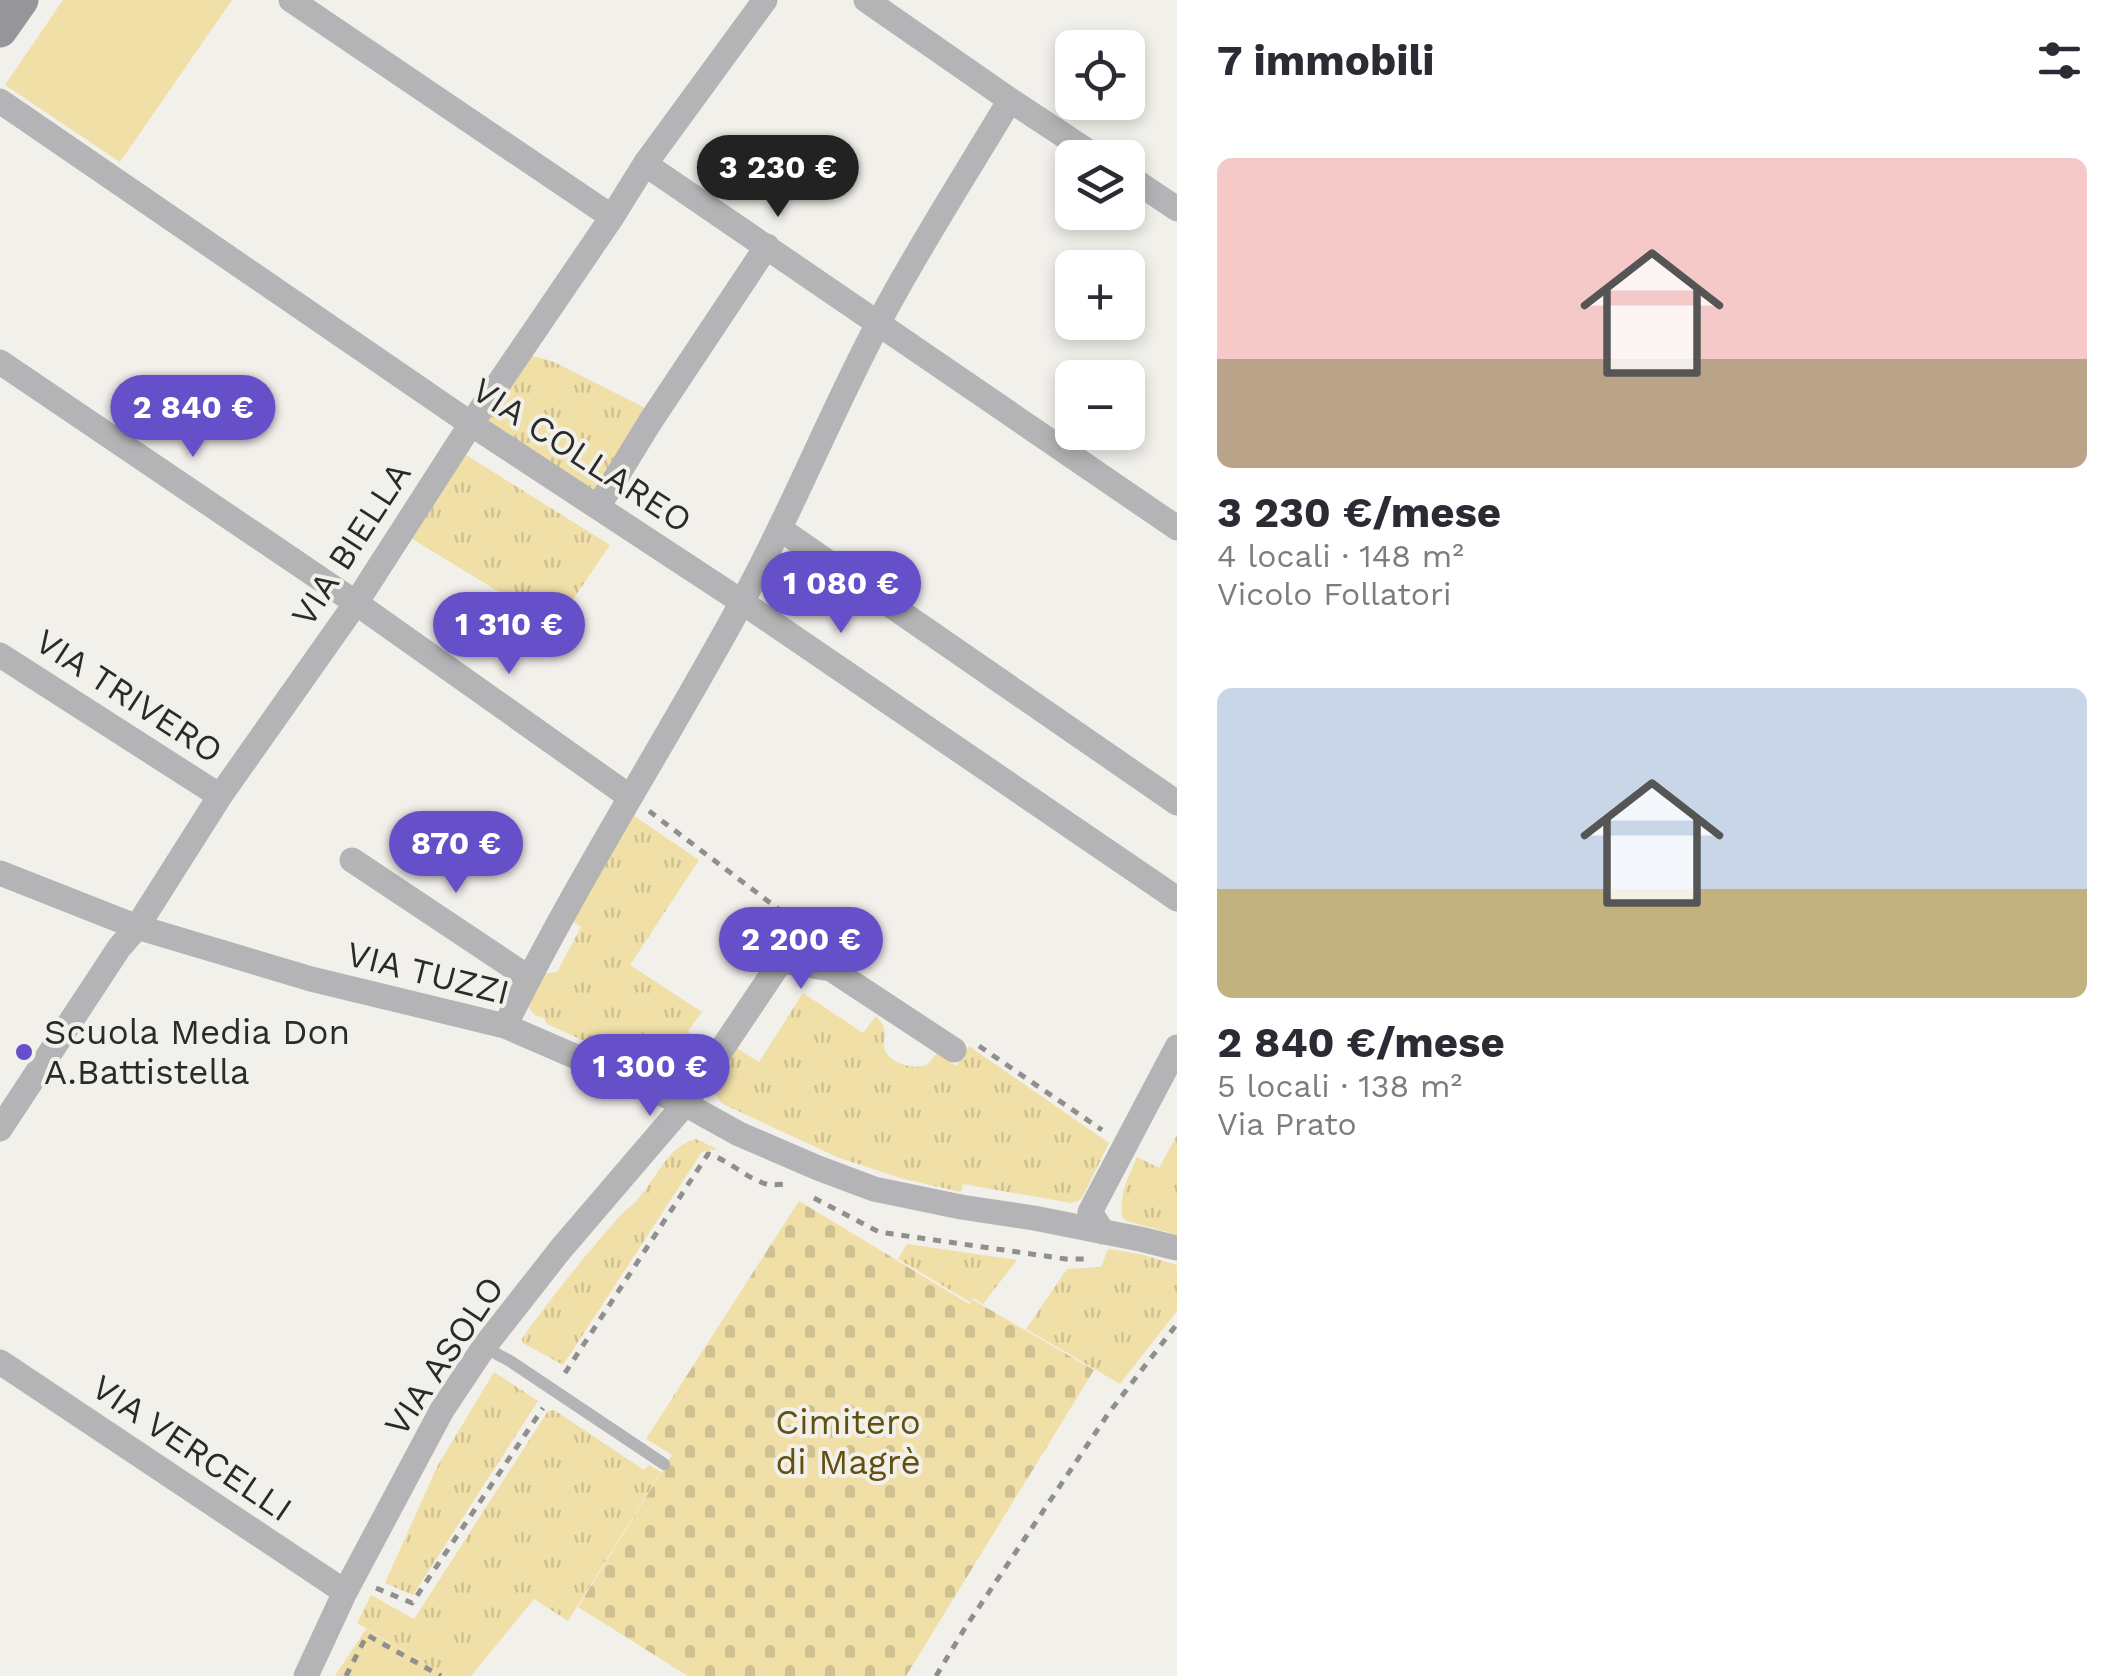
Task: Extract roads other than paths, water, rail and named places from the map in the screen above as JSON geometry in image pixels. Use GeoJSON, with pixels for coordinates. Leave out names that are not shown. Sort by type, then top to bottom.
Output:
{"type":"FeatureCollection","features":[{"type":"Feature","properties":{"kind":"main road"},"geometry":{"type":"LineString","coordinates":[[0,30],[21,0]]}},
{"type":"Feature","properties":{"kind":"street"},"geometry":{"type":"LineString","coordinates":[[292,0],[612,217]]}},
{"type":"Feature","properties":{"kind":"street","name":"VIA BIELLA"},"geometry":{"type":"LineString","coordinates":[[0,1129],[220,796],[356,603],[646,164],[766,0]]}},
{"type":"Feature","properties":{"kind":"street"},"geometry":{"type":"LineString","coordinates":[[866,0],[1071,140]]}},
{"type":"Feature","properties":{"kind":"street"},"geometry":{"type":"LineString","coordinates":[[505,1026],[528,978],[742,602],[878,322],[1010,100]]}},
{"type":"Feature","properties":{"kind":"street","name":"VIA COLLAREO"},"geometry":{"type":"LineString","coordinates":[[0,101],[471,424],[742,602],[1177,899]]}},
{"type":"Feature","properties":{"kind":"street"},"geometry":{"type":"LineString","coordinates":[[646,164],[1177,528]]}},
{"type":"Feature","properties":{"kind":"street"},"geometry":{"type":"LineString","coordinates":[[1145,187],[1177,209]]}},
{"type":"Feature","properties":{"kind":"street"},"geometry":{"type":"LineString","coordinates":[[598,507],[767,246]]}},
{"type":"Feature","properties":{"kind":"street"},"geometry":{"type":"LineString","coordinates":[[0,362],[356,603],[630,796]]}},
{"type":"Feature","properties":{"kind":"street"},"geometry":{"type":"LineString","coordinates":[[780,529],[1177,803]]}},
{"type":"Feature","properties":{"kind":"street","name":"VIA TRIVERO"},"geometry":{"type":"LineString","coordinates":[[0,655],[220,796]]}},
{"type":"Feature","properties":{"kind":"street"},"geometry":{"type":"LineString","coordinates":[[352,860],[528,978]]}},
{"type":"Feature","properties":{"kind":"street","name":"VIA TUZZI"},"geometry":{"type":"LineString","coordinates":[[0,874],[137,927],[311,979],[505,1026],[685,1104],[739,1134],[874,1190],[1177,1248]]}},
{"type":"Feature","properties":{"kind":"street","name":"VIA ASOLO"},"geometry":{"type":"LineString","coordinates":[[306,1676],[345,1592],[442,1410],[484,1347],[560,1250],[685,1104],[781,961],[832,969],[954,1050]]}},
{"type":"Feature","properties":{"kind":"street"},"geometry":{"type":"LineString","coordinates":[[1103,1232],[1090,1212],[1177,1047]]}},
{"type":"Feature","properties":{"kind":"street","name":"VIA VERCELLI"},"geometry":{"type":"LineString","coordinates":[[0,1362],[345,1592]]}},
{"type":"Feature","properties":{"kind":"lane"},"geometry":{"type":"LineString","coordinates":[[484,1347],[510,1360],[664,1464]]}},
{"type":"Feature","properties":{"kind":"place","name":"Scuola Media Don A.Battistella"},"geometry":{"type":"Point","coordinates":[24,1052]}},
{"type":"Feature","properties":{"kind":"park label","name":"Cimitero di Magrè"},"geometry":{"type":"Point","coordinates":[848,1442]}}]}
